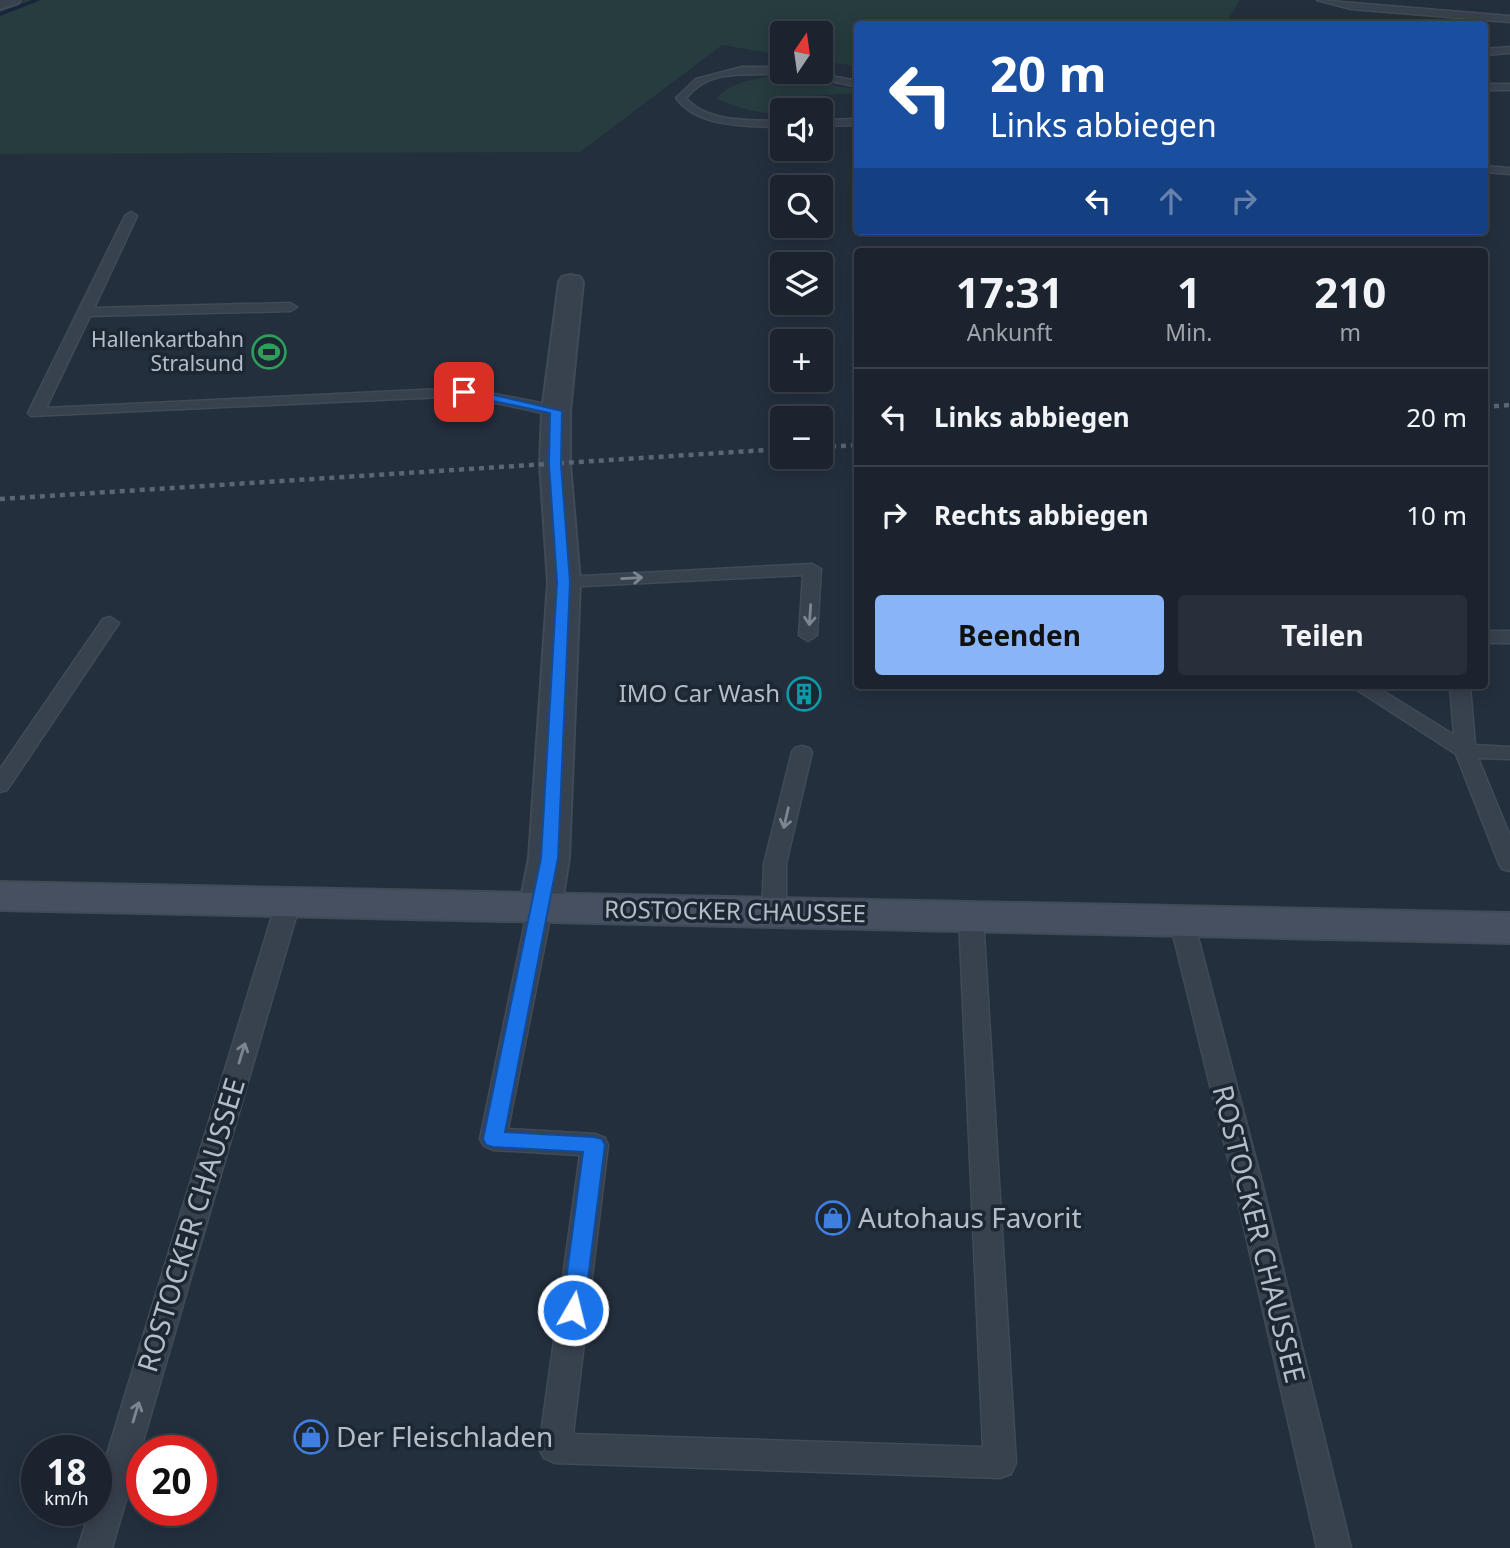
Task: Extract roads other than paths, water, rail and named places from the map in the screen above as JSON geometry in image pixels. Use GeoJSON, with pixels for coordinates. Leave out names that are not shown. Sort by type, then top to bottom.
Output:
{"type":"FeatureCollection","features":[{"type":"Feature","properties":{"kind":"main road","name":"ROSTOCKER CHAUSSEE"},"geometry":{"type":"LineString","coordinates":[[0,897],[1510,928]]}},
{"type":"Feature","properties":{"kind":"street"},"geometry":{"type":"LineString","coordinates":[[0,4],[12,0]]}},
{"type":"Feature","properties":{"kind":"street"},"geometry":{"type":"LineString","coordinates":[[540,908],[549,858],[564,582],[555,464],[556,411],[571,282]]}},
{"type":"Feature","properties":{"kind":"lane"},"geometry":{"type":"LineString","coordinates":[[1321,0],[1351,6],[1510,19]]}},
{"type":"Feature","properties":{"kind":"lane"},"geometry":{"type":"LineString","coordinates":[[1488,52],[1510,50]]}},
{"type":"Feature","properties":{"kind":"lane"},"geometry":{"type":"LineString","coordinates":[[770,70],[744,70],[717,75],[695,85],[681,98],[685,105],[709,116],[770,123]]}},
{"type":"Feature","properties":{"kind":"lane"},"geometry":{"type":"LineString","coordinates":[[833,79],[854,83]]}},
{"type":"Feature","properties":{"kind":"lane"},"geometry":{"type":"LineString","coordinates":[[1488,87],[1510,87]]}},
{"type":"Feature","properties":{"kind":"lane"},"geometry":{"type":"LineString","coordinates":[[833,123],[854,122]]}},
{"type":"Feature","properties":{"kind":"lane"},"geometry":{"type":"LineString","coordinates":[[1488,169],[1510,172]]}},
{"type":"Feature","properties":{"kind":"lane"},"geometry":{"type":"LineString","coordinates":[[131,216],[36,413],[464,392],[556,411]]}},
{"type":"Feature","properties":{"kind":"lane"},"geometry":{"type":"LineString","coordinates":[[85,312],[290,307]]}},
{"type":"Feature","properties":{"kind":"lane"},"geometry":{"type":"LineString","coordinates":[[564,582],[813,569],[808,635]]}},
{"type":"Feature","properties":{"kind":"lane"},"geometry":{"type":"LineString","coordinates":[[0,785],[110,623]]}},
{"type":"Feature","properties":{"kind":"lane"},"geometry":{"type":"LineString","coordinates":[[1488,637],[1510,637]]}},
{"type":"Feature","properties":{"kind":"lane"},"geometry":{"type":"LineString","coordinates":[[1366,689],[1465,751],[1508,753]]}},
{"type":"Feature","properties":{"kind":"lane"},"geometry":{"type":"LineString","coordinates":[[1460,689],[1465,751],[1510,864]]}},
{"type":"Feature","properties":{"kind":"lane"},"geometry":{"type":"LineString","coordinates":[[774,913],[775,864],[802,752]]}},
{"type":"Feature","properties":{"kind":"lane","name":"ROSTOCKER CHAUSSEE"},"geometry":{"type":"LineString","coordinates":[[95,1548],[288,903]]}},
{"type":"Feature","properties":{"kind":"lane"},"geometry":{"type":"LineString","coordinates":[[540,908],[493,1139],[594,1145],[555,1448],[1000,1463],[971,917]]}},
{"type":"Feature","properties":{"kind":"lane","name":"ROSTOCKER CHAUSSEE"},"geometry":{"type":"LineString","coordinates":[[1182,922],[1248,1183],[1334,1548]]}},
{"type":"Feature","properties":{"kind":"waterway"},"geometry":{"type":"LineString","coordinates":[[0,14],[38,0]]}},
{"type":"Feature","properties":{"kind":"railway"},"geometry":{"type":"LineString","coordinates":[[1488,407],[1510,405]]}},
{"type":"Feature","properties":{"kind":"railway"},"geometry":{"type":"LineString","coordinates":[[833,446],[854,445]]}},
{"type":"Feature","properties":{"kind":"railway"},"geometry":{"type":"LineString","coordinates":[[0,499],[770,450]]}},
{"type":"Feature","properties":{"kind":"place","name":"Hallenkartbahn Stralsund"},"geometry":{"type":"Point","coordinates":[269,352]}},
{"type":"Feature","properties":{"kind":"place","name":"IMO Car Wash"},"geometry":{"type":"Point","coordinates":[804,694]}},
{"type":"Feature","properties":{"kind":"place","name":"Autohaus Favorit"},"geometry":{"type":"Point","coordinates":[833,1218]}},
{"type":"Feature","properties":{"kind":"place","name":"Der Fleischladen"},"geometry":{"type":"Point","coordinates":[311,1437]}}]}
